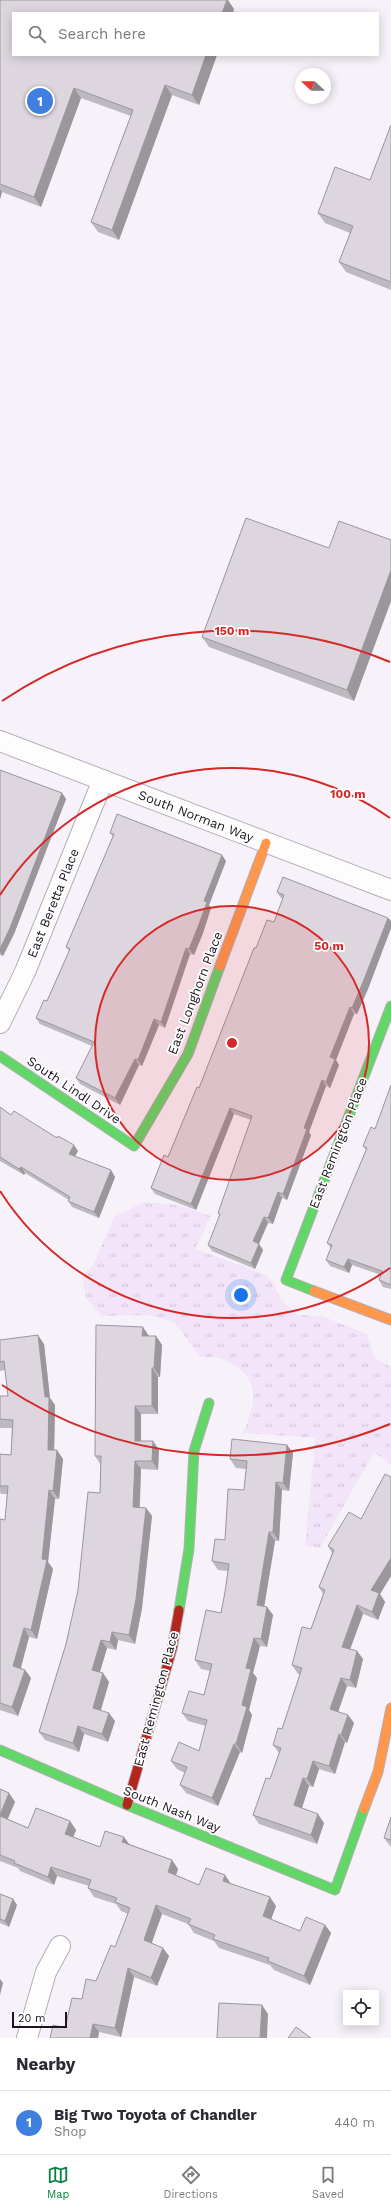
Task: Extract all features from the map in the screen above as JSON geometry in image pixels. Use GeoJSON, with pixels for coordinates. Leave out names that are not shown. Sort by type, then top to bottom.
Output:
{"type":"FeatureCollection","features":[{"type":"Feature","properties":{"kind":"street","name":"South Norman Way"},"geometry":{"type":"LineString","coordinates":[[0,741],[391,890]]}},
{"type":"Feature","properties":{"kind":"street","name":"East Beretta Place"},"geometry":{"type":"LineString","coordinates":[[0,1024],[24,972],[103,780]]}},
{"type":"Feature","properties":{"kind":"street","name":"East Longhorn Place"},"geometry":{"type":"LineString","coordinates":[[134,1146],[188,1054],[266,843]]}},
{"type":"Feature","properties":{"kind":"street","name":"East Remington Place"},"geometry":{"type":"LineString","coordinates":[[391,1006],[286,1280],[391,1320]]}},
{"type":"Feature","properties":{"kind":"street","name":"South Lindl Drive"},"geometry":{"type":"LineString","coordinates":[[0,1056],[134,1146]]}},
{"type":"Feature","properties":{"kind":"street","name":"East Remington Place"},"geometry":{"type":"LineString","coordinates":[[126,1805],[172,1649],[189,1549],[194,1451],[209,1403]]}},
{"type":"Feature","properties":{"kind":"street","name":"South Nash Way"},"geometry":{"type":"LineString","coordinates":[[0,1750],[126,1805],[335,1890],[378,1772],[391,1708]]}},
{"type":"Feature","properties":{"kind":"street"},"geometry":{"type":"LineString","coordinates":[[27,2038],[46,1972],[60,1946]]}},
{"type":"Feature","properties":{"kind":"green space"},"geometry":{"type":"Polygon","coordinates":[[[144,1202],[178,1205],[211,1216],[195,1249],[262,1273],[271,1279],[281,1300],[298,1315],[322,1316],[367,1334],[375,1358],[391,1367],[391,1465],[374,1452],[320,1548],[305,1546],[315,1438],[243,1433],[251,1411],[253,1391],[245,1374],[237,1367],[220,1358],[200,1357],[174,1322],[148,1315],[101,1316],[86,1298],[82,1276],[93,1265],[114,1217],[144,1202]]]}},
{"type":"Feature","properties":{"kind":"building"},"geometry":{"type":"Polygon","coordinates":[[[0,0],[227,0],[222,12],[12,12],[12,56],[206,56],[192,95],[165,85],[112,230],[91,222],[133,110],[74,88],[34,197],[0,184],[0,0]]]}},
{"type":"Feature","properties":{"kind":"building"},"geometry":{"type":"Polygon","coordinates":[[[391,125],[391,282],[339,262],[353,226],[318,213],[335,167],[370,180],[391,125]]]}},
{"type":"Feature","properties":{"kind":"building"},"geometry":{"type":"Polygon","coordinates":[[[246,518],[329,548],[339,521],[391,540],[391,570],[347,690],[202,637],[246,518]]]}},
{"type":"Feature","properties":{"kind":"building"},"geometry":{"type":"Polygon","coordinates":[[[0,770],[62,793],[10,928],[0,949],[0,770]]]}},
{"type":"Feature","properties":{"kind":"building"},"geometry":{"type":"Polygon","coordinates":[[[117,814],[222,855],[204,901],[207,902],[198,927],[189,949],[186,948],[161,1022],[154,1019],[138,1060],[135,1059],[115,1098],[76,1078],[94,1042],[36,1018],[44,1000],[47,1001],[70,949],[66,947],[114,834],[110,833],[117,814]]]}},
{"type":"Feature","properties":{"kind":"building"},"geometry":{"type":"Polygon","coordinates":[[[283,877],[388,918],[363,982],[352,1008],[350,1007],[330,1057],[335,1059],[326,1082],[322,1080],[304,1128],[307,1129],[283,1194],[278,1192],[268,1218],[264,1217],[253,1241],[259,1244],[251,1263],[208,1245],[220,1214],[218,1213],[252,1116],[230,1108],[191,1204],[151,1188],[164,1155],[168,1157],[197,1087],[199,1088],[254,948],[256,948],[267,920],[274,922],[284,895],[277,892],[283,877]]]}},
{"type":"Feature","properties":{"kind":"building"},"geometry":{"type":"Polygon","coordinates":[[[391,1085],[391,1285],[379,1280],[382,1271],[348,1259],[344,1267],[326,1260],[332,1245],[327,1243],[367,1148],[363,1146],[371,1127],[375,1129],[391,1085]]]}},
{"type":"Feature","properties":{"kind":"building"},"geometry":{"type":"Polygon","coordinates":[[[0,1107],[11,1115],[14,1111],[57,1138],[58,1136],[74,1145],[69,1154],[111,1170],[94,1212],[68,1201],[70,1197],[21,1167],[19,1169],[0,1157],[0,1107]]]}},
{"type":"Feature","properties":{"kind":"building"},"geometry":{"type":"Polygon","coordinates":[[[96,1325],[143,1327],[142,1336],[156,1336],[154,1368],[152,1368],[152,1406],[135,1406],[135,1441],[153,1441],[152,1461],[135,1461],[133,1507],[146,1508],[136,1599],[129,1635],[112,1632],[110,1642],[101,1640],[92,1670],[103,1673],[93,1708],[109,1713],[102,1734],[78,1726],[73,1743],[39,1732],[66,1644],[78,1590],[88,1492],[100,1493],[101,1456],[95,1456],[96,1325]]]}},
{"type":"Feature","properties":{"kind":"building"},"geometry":{"type":"Polygon","coordinates":[[[38,1335],[45,1397],[49,1397],[48,1450],[57,1450],[53,1491],[49,1490],[42,1559],[47,1560],[31,1630],[24,1628],[13,1666],[25,1670],[12,1707],[0,1703],[0,1519],[5,1520],[8,1486],[0,1486],[0,1454],[11,1455],[13,1420],[0,1419],[0,1396],[8,1396],[4,1361],[0,1362],[0,1340],[38,1335]]]}},
{"type":"Feature","properties":{"kind":"building"},"geometry":{"type":"Polygon","coordinates":[[[232,1439],[287,1445],[283,1483],[276,1482],[273,1532],[269,1532],[257,1605],[267,1607],[261,1639],[254,1638],[246,1668],[251,1669],[242,1705],[247,1707],[236,1744],[234,1744],[212,1798],[180,1785],[187,1767],[171,1761],[179,1742],[199,1751],[207,1720],[182,1713],[189,1691],[204,1695],[212,1664],[195,1660],[206,1610],[221,1613],[229,1564],[212,1561],[215,1539],[225,1540],[228,1489],[244,1490],[247,1461],[230,1459],[232,1439]]]}},
{"type":"Feature","properties":{"kind":"building"},"geometry":{"type":"Polygon","coordinates":[[[385,1474],[391,1477],[391,1558],[371,1590],[379,1593],[372,1612],[357,1605],[342,1647],[357,1651],[350,1680],[341,1678],[330,1709],[348,1715],[341,1735],[339,1734],[329,1766],[313,1761],[307,1779],[303,1778],[294,1805],[318,1814],[311,1835],[253,1815],[266,1778],[270,1779],[281,1748],[273,1745],[278,1728],[282,1729],[302,1668],[292,1665],[302,1627],[311,1629],[325,1590],[319,1587],[334,1550],[328,1546],[349,1512],[361,1519],[385,1474]]]}},
{"type":"Feature","properties":{"kind":"building"},"geometry":{"type":"Polygon","coordinates":[[[0,1789],[9,1793],[0,1815],[0,1789]]]}},
{"type":"Feature","properties":{"kind":"building"},"geometry":{"type":"Polygon","coordinates":[[[36,1808],[70,1821],[65,1834],[100,1847],[105,1831],[124,1837],[122,1842],[172,1860],[168,1872],[199,1885],[206,1868],[225,1875],[223,1881],[270,1897],[263,1916],[300,1931],[306,1917],[325,1925],[304,1976],[268,1961],[269,1958],[213,1939],[215,1935],[188,1924],[191,1919],[156,1905],[144,1940],[163,1948],[151,1978],[128,1968],[115,2028],[93,2024],[90,2038],[50,2038],[53,2025],[65,2028],[72,1998],[82,1999],[86,1979],[96,1981],[111,1945],[115,1947],[130,1908],[115,1902],[117,1898],[88,1888],[91,1880],[51,1867],[48,1877],[14,1863],[15,1861],[0,1855],[0,1816],[28,1828],[36,1808]]]}},
{"type":"Feature","properties":{"kind":"building"},"geometry":{"type":"Polygon","coordinates":[[[391,1817],[391,1840],[384,1838],[391,1817]]]}},
{"type":"Feature","properties":{"kind":"building"},"geometry":{"type":"Polygon","coordinates":[[[0,1894],[13,1899],[5,1921],[0,1919],[0,1894]]]}},
{"type":"Feature","properties":{"kind":"building"},"geometry":{"type":"Polygon","coordinates":[[[219,2003],[262,2005],[260,2038],[217,2038],[219,2003]]]}},
{"type":"Feature","properties":{"kind":"building"},"geometry":{"type":"Polygon","coordinates":[[[296,2027],[311,2038],[288,2038],[296,2027]]]}},
{"type":"Feature","properties":{"kind":"traffic: fast"},"geometry":{"type":"LineString","coordinates":[[0,1056],[134,1146],[188,1054],[220,966]]}},
{"type":"Feature","properties":{"kind":"traffic: fast"},"geometry":{"type":"LineString","coordinates":[[314,1291],[286,1280],[391,1006]]}},
{"type":"Feature","properties":{"kind":"traffic: fast"},"geometry":{"type":"LineString","coordinates":[[179,1610],[189,1549],[194,1451],[209,1403]]}},
{"type":"Feature","properties":{"kind":"traffic: fast"},"geometry":{"type":"LineString","coordinates":[[0,1750],[127,1805],[335,1890],[364,1809]]}},
{"type":"Feature","properties":{"kind":"traffic: slow"},"geometry":{"type":"LineString","coordinates":[[220,966],[266,843]]}},
{"type":"Feature","properties":{"kind":"traffic: slow"},"geometry":{"type":"LineString","coordinates":[[314,1291],[391,1320]]}},
{"type":"Feature","properties":{"kind":"traffic: slow"},"geometry":{"type":"LineString","coordinates":[[364,1809],[378,1772],[391,1708]]}},
{"type":"Feature","properties":{"kind":"traffic: jam"},"geometry":{"type":"LineString","coordinates":[[127,1805],[172,1649],[179,1610]]}},
{"type":"Feature","properties":{"kind":"place","name":"Big Two Toyota of Chandler"},"geometry":{"type":"Point","coordinates":[40,101]}}]}
